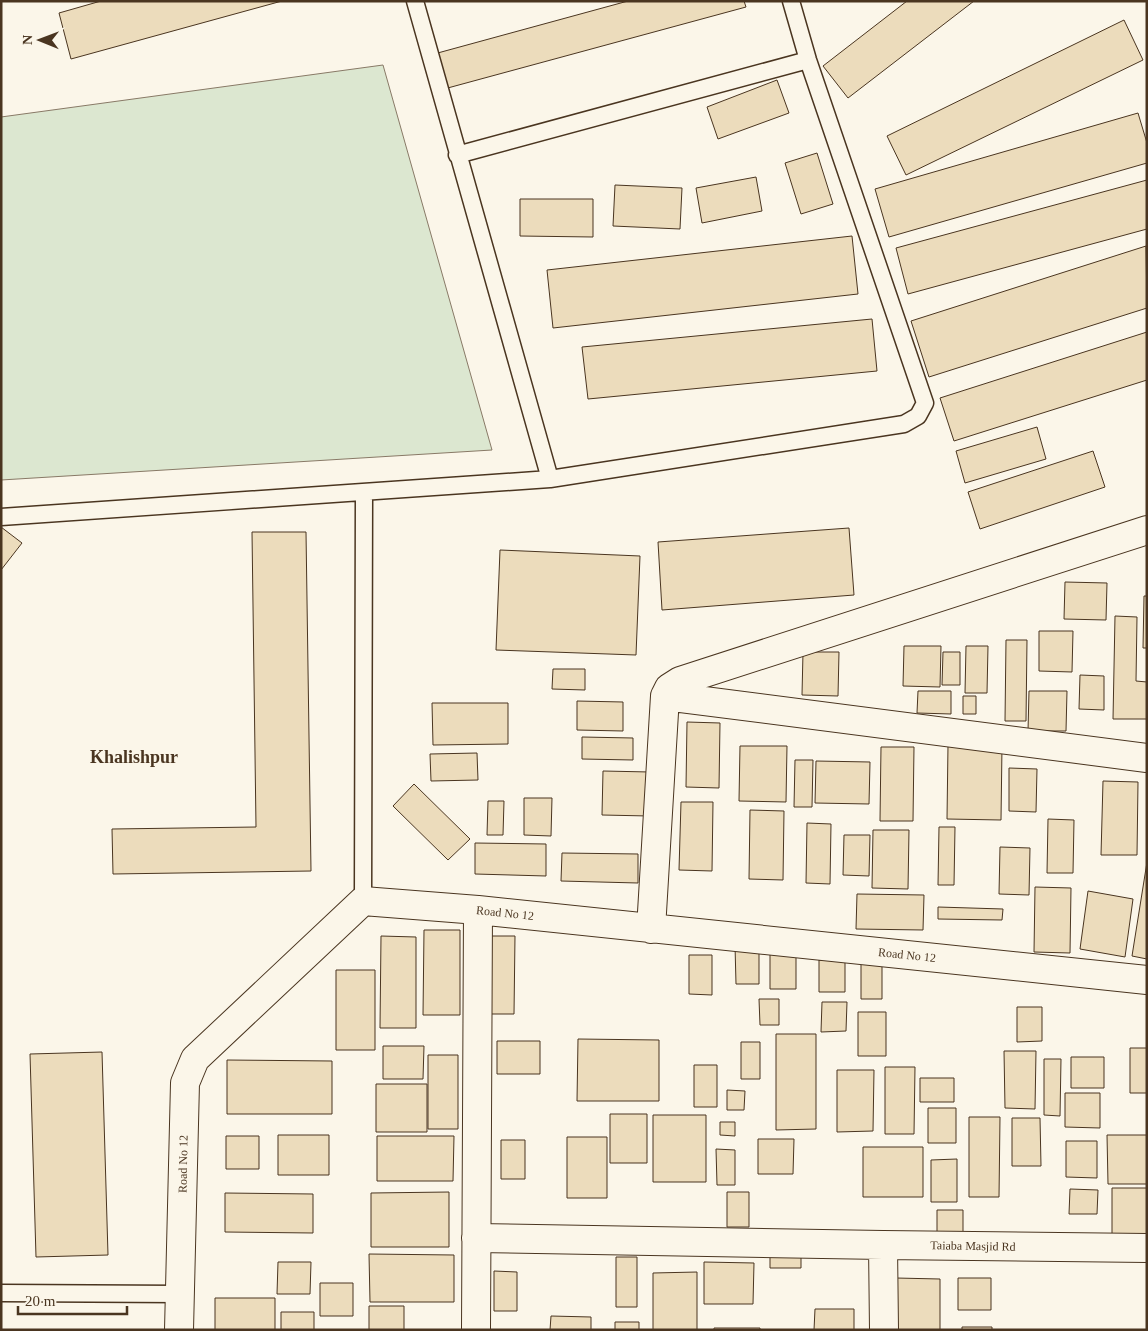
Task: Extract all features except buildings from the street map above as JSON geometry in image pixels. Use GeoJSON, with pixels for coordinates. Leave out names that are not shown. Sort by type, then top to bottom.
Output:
{"type":"FeatureCollection","features":[{"type":"Feature","properties":{"kind":"street"},"geometry":{"type":"LineString","coordinates":[[652,929],[664,696],[670,688],[680,681],[1147,530]]}},
{"type":"Feature","properties":{"kind":"street"},"geometry":{"type":"LineString","coordinates":[[664,696],[1147,758]]}},
{"type":"Feature","properties":{"kind":"street","name":"Road No 12"},"geometry":{"type":"LineString","coordinates":[[179,1330],[185,1083],[195,1059],[363,901],[478,910],[1147,980]]}},
{"type":"Feature","properties":{"kind":"street"},"geometry":{"type":"LineString","coordinates":[[476,1330],[478,910]]}},
{"type":"Feature","properties":{"kind":"street","name":"Taiaba Masjid Rd"},"geometry":{"type":"LineString","coordinates":[[476,1238],[883,1246],[1147,1248]]}},
{"type":"Feature","properties":{"kind":"street"},"geometry":{"type":"LineString","coordinates":[[883,1246],[884,1330]]}},
{"type":"Feature","properties":{"kind":"lane"},"geometry":{"type":"LineString","coordinates":[[415,1],[550,479]]}},
{"type":"Feature","properties":{"kind":"lane"},"geometry":{"type":"LineString","coordinates":[[1,517],[550,479],[904,424],[918,416],[925,402],[808,60],[791,1]]}},
{"type":"Feature","properties":{"kind":"lane"},"geometry":{"type":"LineString","coordinates":[[458,155],[808,60]]}},
{"type":"Feature","properties":{"kind":"lane"},"geometry":{"type":"LineString","coordinates":[[363,901],[364,492]]}},
{"type":"Feature","properties":{"kind":"lane"},"geometry":{"type":"LineString","coordinates":[[1,1293],[180,1294]]}},
{"type":"Feature","properties":{"kind":"green space"},"geometry":{"type":"Polygon","coordinates":[[[383,65],[492,450],[1,480],[1,117],[383,65]]]}},
{"type":"Feature","properties":{"kind":"district","name":"Khalishpur"},"geometry":{"type":"Point","coordinates":[134,757]}}]}
